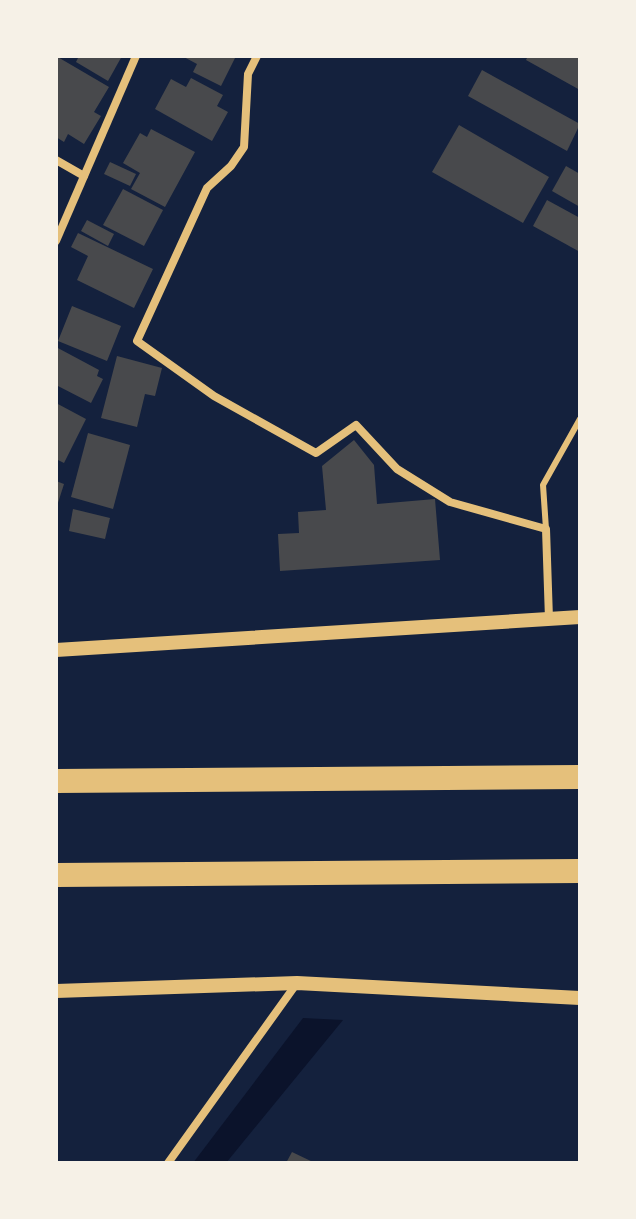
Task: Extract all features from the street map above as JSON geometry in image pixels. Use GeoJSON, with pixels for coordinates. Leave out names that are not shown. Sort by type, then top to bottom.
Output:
{"type":"FeatureCollection","features":[{"type":"Feature","properties":{"kind":"highway"},"geometry":{"type":"LineString","coordinates":[[56,781],[580,777]]}},
{"type":"Feature","properties":{"kind":"highway"},"geometry":{"type":"LineString","coordinates":[[56,875],[580,871]]}},
{"type":"Feature","properties":{"kind":"street"},"geometry":{"type":"LineString","coordinates":[[56,241],[136,56]]}},
{"type":"Feature","properties":{"kind":"street"},"geometry":{"type":"LineString","coordinates":[[257,56],[248,74],[244,147],[231,166],[207,188],[137,341],[214,396],[316,453],[356,425],[397,469],[450,502],[546,529],[549,619]]}},
{"type":"Feature","properties":{"kind":"street"},"geometry":{"type":"LineString","coordinates":[[56,160],[84,176]]}},
{"type":"Feature","properties":{"kind":"street"},"geometry":{"type":"LineString","coordinates":[[56,650],[580,617]]}},
{"type":"Feature","properties":{"kind":"street"},"geometry":{"type":"LineString","coordinates":[[56,991],[297,983],[580,998]]}},
{"type":"Feature","properties":{"kind":"street"},"geometry":{"type":"LineString","coordinates":[[168,1163],[297,983]]}},
{"type":"Feature","properties":{"kind":"lane"},"geometry":{"type":"LineString","coordinates":[[546,529],[543,485],[580,419]]}},
{"type":"Feature","properties":{"kind":"water"},"geometry":{"type":"Polygon","coordinates":[[[303,1018],[343,1020],[226,1163],[193,1163],[303,1018]]]}},
{"type":"Feature","properties":{"kind":"building"},"geometry":{"type":"Polygon","coordinates":[[[56,56],[109,87],[94,112],[101,116],[84,144],[68,134],[64,142],[56,137],[56,56]]]}},
{"type":"Feature","properties":{"kind":"building"},"geometry":{"type":"Polygon","coordinates":[[[79,56],[122,56],[108,81],[76,62],[79,56]]]}},
{"type":"Feature","properties":{"kind":"building"},"geometry":{"type":"Polygon","coordinates":[[[182,56],[236,56],[221,86],[193,72],[197,64],[182,56]]]}},
{"type":"Feature","properties":{"kind":"building"},"geometry":{"type":"Polygon","coordinates":[[[528,56],[580,56],[580,90],[526,60],[528,56]]]}},
{"type":"Feature","properties":{"kind":"building"},"geometry":{"type":"Polygon","coordinates":[[[482,70],[580,124],[567,151],[468,96],[482,70]]]}},
{"type":"Feature","properties":{"kind":"building"},"geometry":{"type":"Polygon","coordinates":[[[191,78],[223,95],[217,106],[228,112],[212,141],[155,109],[171,79],[186,87],[191,78]]]}},
{"type":"Feature","properties":{"kind":"building"},"geometry":{"type":"Polygon","coordinates":[[[459,125],[549,177],[523,223],[432,172],[459,125]]]}},
{"type":"Feature","properties":{"kind":"building"},"geometry":{"type":"Polygon","coordinates":[[[151,129],[195,152],[165,207],[131,189],[140,173],[123,163],[140,133],[147,137],[151,129]]]}},
{"type":"Feature","properties":{"kind":"building"},"geometry":{"type":"Polygon","coordinates":[[[110,162],[136,174],[130,186],[104,174],[110,162]]]}},
{"type":"Feature","properties":{"kind":"building"},"geometry":{"type":"Polygon","coordinates":[[[566,166],[580,174],[580,207],[552,191],[566,166]]]}},
{"type":"Feature","properties":{"kind":"building"},"geometry":{"type":"Polygon","coordinates":[[[123,189],[163,210],[144,246],[103,225],[123,189]]]}},
{"type":"Feature","properties":{"kind":"building"},"geometry":{"type":"Polygon","coordinates":[[[547,200],[580,218],[580,252],[533,226],[547,200]]]}},
{"type":"Feature","properties":{"kind":"building"},"geometry":{"type":"Polygon","coordinates":[[[87,220],[114,234],[108,246],[81,231],[87,220]]]}},
{"type":"Feature","properties":{"kind":"building"},"geometry":{"type":"Polygon","coordinates":[[[78,233],[153,269],[134,308],[77,280],[88,256],[71,247],[78,233]]]}},
{"type":"Feature","properties":{"kind":"building"},"geometry":{"type":"Polygon","coordinates":[[[72,306],[121,326],[107,361],[58,341],[72,306]]]}},
{"type":"Feature","properties":{"kind":"building"},"geometry":{"type":"Polygon","coordinates":[[[56,347],[99,370],[97,376],[103,379],[91,403],[56,385],[56,347]]]}},
{"type":"Feature","properties":{"kind":"building"},"geometry":{"type":"Polygon","coordinates":[[[117,356],[162,368],[155,396],[145,394],[137,427],[101,418],[117,356]]]}},
{"type":"Feature","properties":{"kind":"building"},"geometry":{"type":"Polygon","coordinates":[[[56,403],[86,419],[64,463],[56,459],[56,403]]]}},
{"type":"Feature","properties":{"kind":"building"},"geometry":{"type":"Polygon","coordinates":[[[88,433],[130,445],[113,509],[71,497],[88,433]]]}},
{"type":"Feature","properties":{"kind":"building"},"geometry":{"type":"Polygon","coordinates":[[[354,440],[374,465],[377,504],[435,499],[440,560],[280,571],[278,534],[299,533],[298,512],[326,510],[322,466],[354,440]]]}},
{"type":"Feature","properties":{"kind":"building"},"geometry":{"type":"Polygon","coordinates":[[[56,481],[64,484],[57,506],[56,506],[56,481]]]}},
{"type":"Feature","properties":{"kind":"building"},"geometry":{"type":"Polygon","coordinates":[[[73,509],[110,518],[105,539],[69,531],[73,509]]]}},
{"type":"Feature","properties":{"kind":"building"},"geometry":{"type":"Polygon","coordinates":[[[292,1152],[315,1163],[286,1163],[292,1152]]]}}]}
